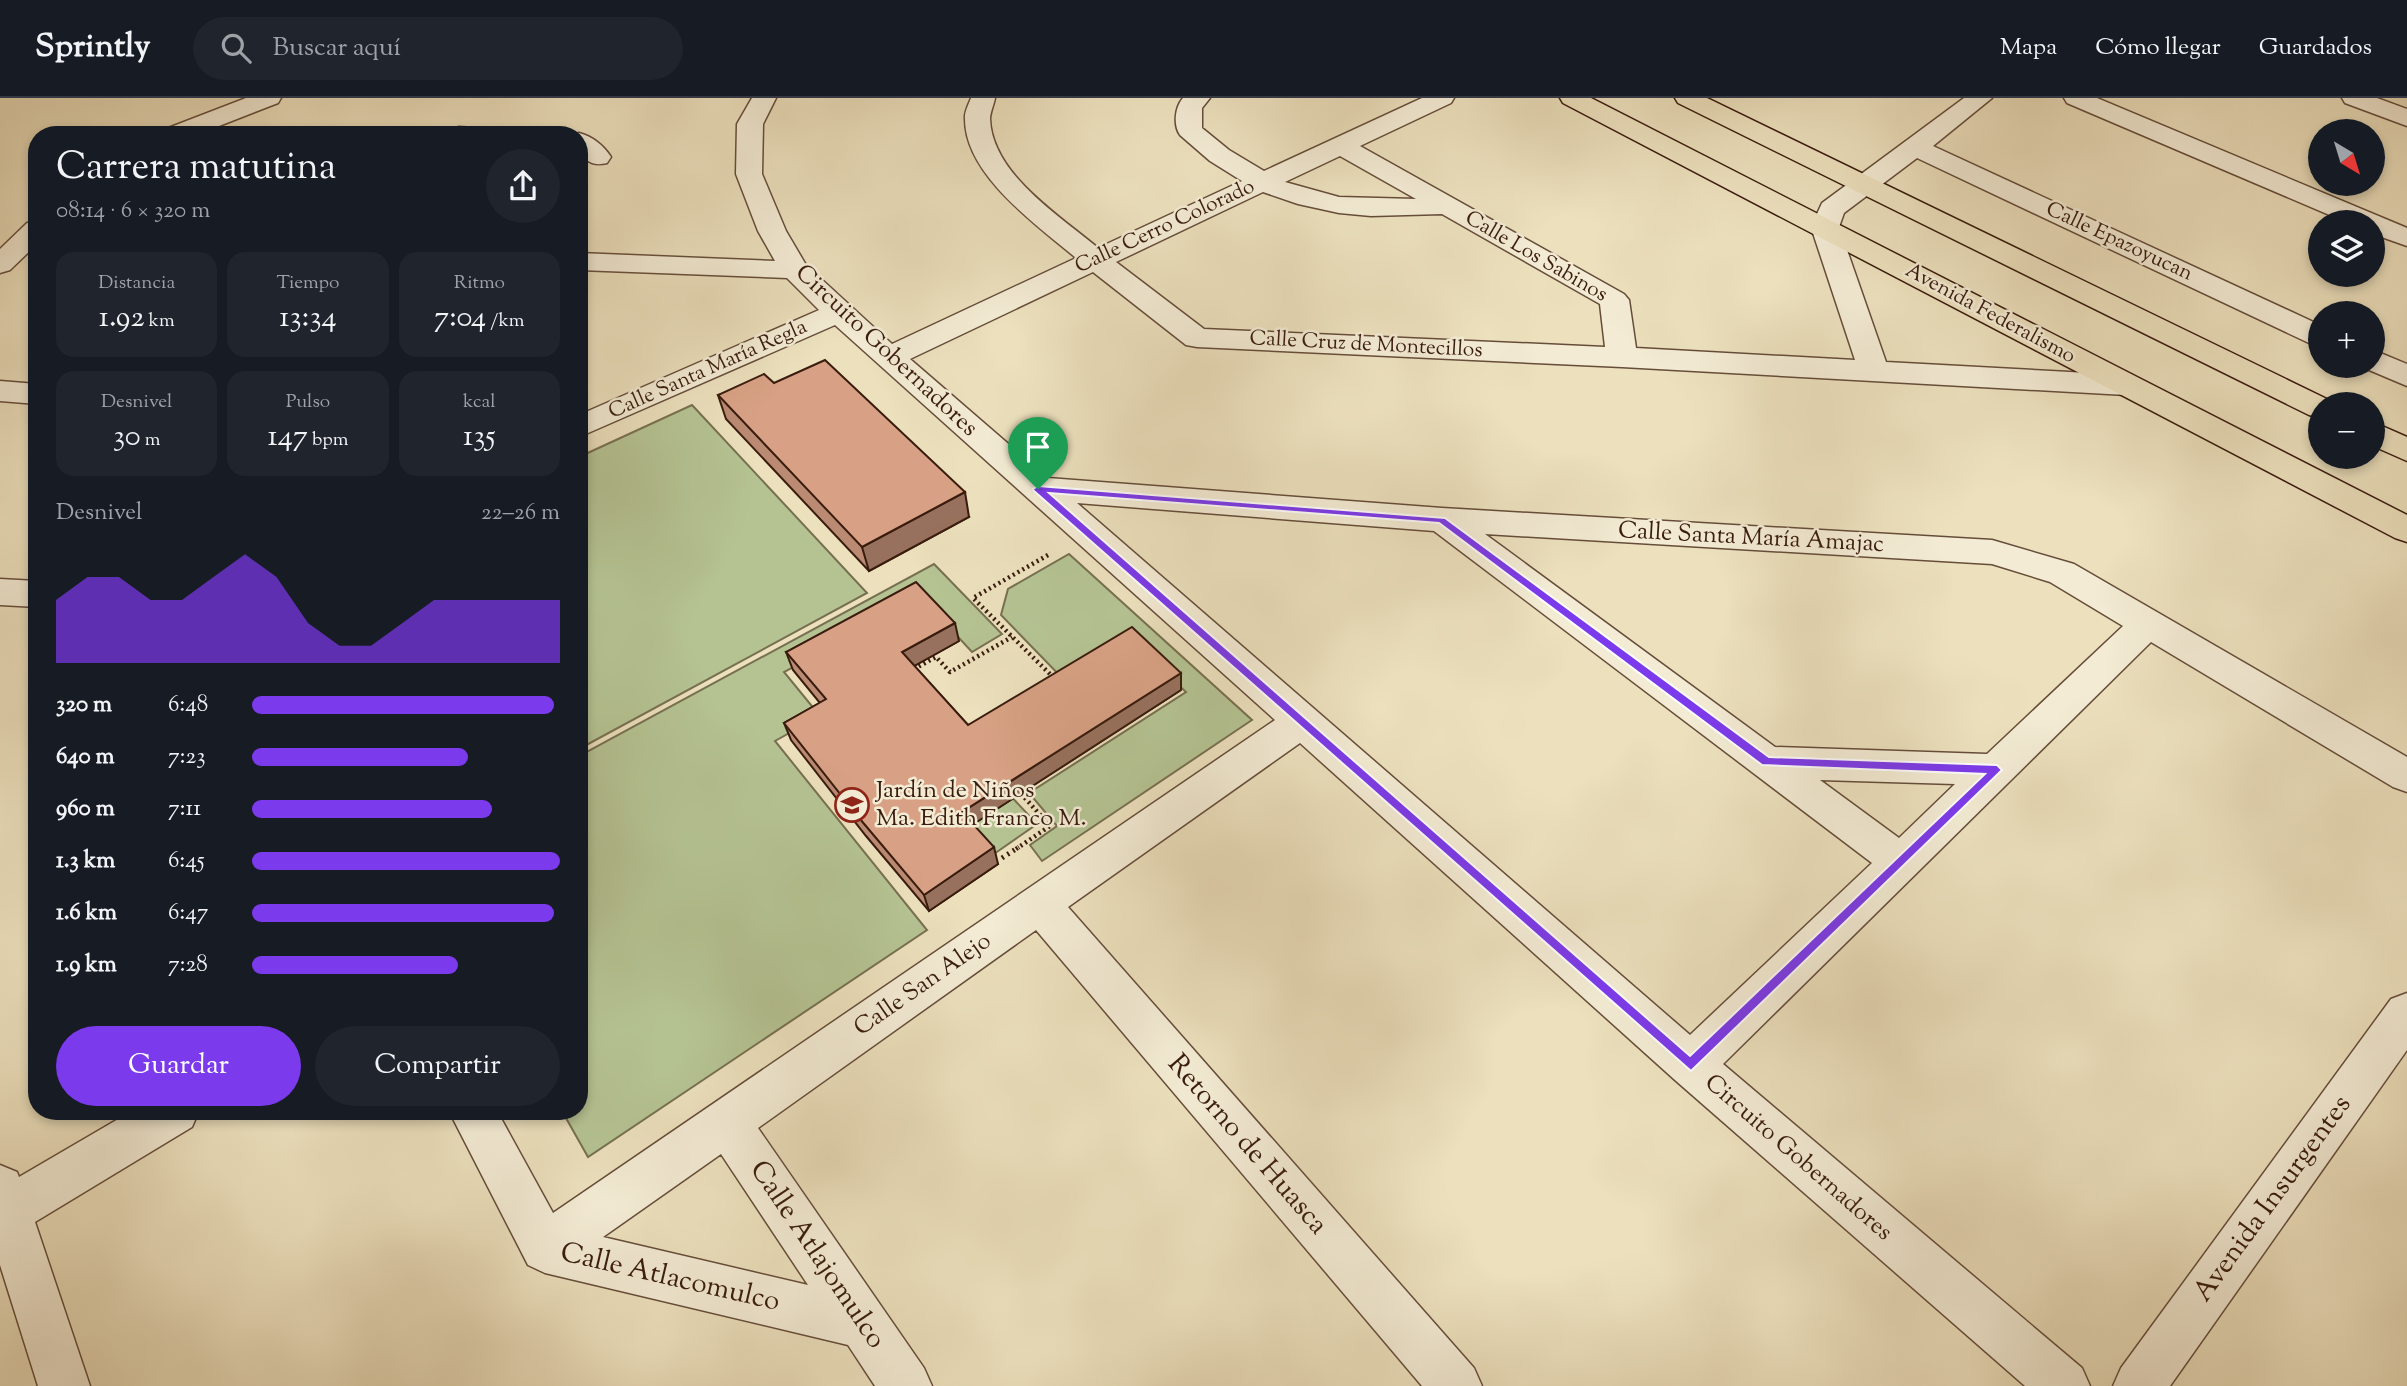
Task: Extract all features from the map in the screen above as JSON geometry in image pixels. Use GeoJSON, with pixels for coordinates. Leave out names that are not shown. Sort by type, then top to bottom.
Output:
{"type":"FeatureCollection","features":[{"type":"Feature","properties":{"kind":"main road","name":"Avenida Federalismo"},"geometry":{"type":"LineString","coordinates":[[1572,98],[2407,530]]}},
{"type":"Feature","properties":{"kind":"main road"},"geometry":{"type":"LineString","coordinates":[[1687,98],[2308,402]]}},
{"type":"Feature","properties":{"kind":"main road"},"geometry":{"type":"LineString","coordinates":[[2385,439],[2407,450]]}},
{"type":"Feature","properties":{"kind":"street"},"geometry":{"type":"LineString","coordinates":[[196,126],[269,98]]}},
{"type":"Feature","properties":{"kind":"street","name":"Circuito Gobernadores"},"geometry":{"type":"LineString","coordinates":[[764,98],[750,124],[749,174],[772,231],[795,270],[838,312],[1691,1065],[2064,1386]]}},
{"type":"Feature","properties":{"kind":"street","name":"Calle Cruz de Montecillos"},"geometry":{"type":"LineString","coordinates":[[983,98],[977,118],[988,159],[1017,194],[1094,260],[1197,338],[1622,357],[2126,385]]}},
{"type":"Feature","properties":{"kind":"street","name":"Calle Los Sabinos"},"geometry":{"type":"LineString","coordinates":[[1198,98],[1189,106],[1189,130],[1211,150],[1287,195],[1330,205],[1397,209],[1445,206]]}},
{"type":"Feature","properties":{"kind":"street","name":"Calle Cerro Colorado"},"geometry":{"type":"LineString","coordinates":[[889,357],[1442,98]]}},
{"type":"Feature","properties":{"kind":"street"},"geometry":{"type":"LineString","coordinates":[[1874,370],[1825,227],[1832,209],[1863,184],[1917,149],[1980,98]]}},
{"type":"Feature","properties":{"kind":"street"},"geometry":{"type":"LineString","coordinates":[[2076,98],[2340,210]]}},
{"type":"Feature","properties":{"kind":"street"},"geometry":{"type":"LineString","coordinates":[[2354,98],[2407,118]]}},
{"type":"Feature","properties":{"kind":"street","name":"Calle Los Sabinos"},"geometry":{"type":"LineString","coordinates":[[1340,146],[1614,300],[1622,357]]}},
{"type":"Feature","properties":{"kind":"street","name":"Calle Epazoyucan"},"geometry":{"type":"LineString","coordinates":[[1917,149],[2308,330]]}},
{"type":"Feature","properties":{"kind":"street"},"geometry":{"type":"LineString","coordinates":[[2385,229],[2407,238]]}},
{"type":"Feature","properties":{"kind":"street"},"geometry":{"type":"LineString","coordinates":[[0,236],[28,235]]}},
{"type":"Feature","properties":{"kind":"street"},"geometry":{"type":"LineString","coordinates":[[0,264],[28,240]]}},
{"type":"Feature","properties":{"kind":"street"},"geometry":{"type":"LineString","coordinates":[[588,261],[795,270]]}},
{"type":"Feature","properties":{"kind":"street","name":"Calle Santa María Regla"},"geometry":{"type":"LineString","coordinates":[[588,423],[838,312]]}},
{"type":"Feature","properties":{"kind":"street"},"geometry":{"type":"LineString","coordinates":[[2385,366],[2407,376]]}},
{"type":"Feature","properties":{"kind":"street"},"geometry":{"type":"LineString","coordinates":[[0,391],[28,393]]}},
{"type":"Feature","properties":{"kind":"street","name":"Calle Santa María Amajac"},"geometry":{"type":"LineString","coordinates":[[1038,489],[1442,520],[1992,552],[2062,573],[2407,776]]}},
{"type":"Feature","properties":{"kind":"street"},"geometry":{"type":"LineString","coordinates":[[1442,520],[1901,862]]}},
{"type":"Feature","properties":{"kind":"street"},"geometry":{"type":"LineString","coordinates":[[0,592],[28,594]]}},
{"type":"Feature","properties":{"kind":"street"},"geometry":{"type":"LineString","coordinates":[[1691,1065],[2148,623]]}},
{"type":"Feature","properties":{"kind":"street","name":"Calle San Alejo"},"geometry":{"type":"LineString","coordinates":[[545,1248],[728,1124],[1039,903],[1301,722]]}},
{"type":"Feature","properties":{"kind":"street"},"geometry":{"type":"LineString","coordinates":[[1766,762],[1997,770]]}},
{"type":"Feature","properties":{"kind":"street","name":"Retorno de Huasca"},"geometry":{"type":"LineString","coordinates":[[1039,903],[1456,1386]]}},
{"type":"Feature","properties":{"kind":"street","name":"Avenida Insurgentes"},"geometry":{"type":"LineString","coordinates":[[2139,1386],[2407,1013]]}},
{"type":"Feature","properties":{"kind":"street"},"geometry":{"type":"LineString","coordinates":[[64,1386],[2,1204],[159,1120]]}},
{"type":"Feature","properties":{"kind":"street","name":"Calle Atlacomulco"},"geometry":{"type":"LineString","coordinates":[[477,1120],[545,1248],[865,1324]]}},
{"type":"Feature","properties":{"kind":"street","name":"Calle Atlajomulco"},"geometry":{"type":"LineString","coordinates":[[728,1124],[906,1386]]}},
{"type":"Feature","properties":{"kind":"path"},"geometry":{"type":"LineString","coordinates":[[1051,553],[973,598],[1059,684]]}},
{"type":"Feature","properties":{"kind":"path"},"geometry":{"type":"LineString","coordinates":[[921,681],[912,671],[936,657],[950,672],[1012,637]]}},
{"type":"Feature","properties":{"kind":"path"},"geometry":{"type":"LineString","coordinates":[[1002,858],[1049,826],[1009,781]]}},
{"type":"Feature","properties":{"kind":"green space"},"geometry":{"type":"Polygon","coordinates":[[[692,405],[867,593],[588,744],[588,453],[692,405]]]}},
{"type":"Feature","properties":{"kind":"green space"},"geometry":{"type":"Polygon","coordinates":[[[1069,554],[1252,720],[1042,861],[1030,845],[1057,826],[1029,793],[1186,692],[1132,641],[1065,681],[1001,615],[1008,589],[1069,554]]]}},
{"type":"Feature","properties":{"kind":"green space"},"geometry":{"type":"Polygon","coordinates":[[[934,564],[1002,634],[972,652],[922,598],[784,672],[820,716],[775,741],[927,930],[588,1157],[567,1120],[588,1120],[588,751],[934,564]]]}},
{"type":"Feature","properties":{"kind":"green space"},"geometry":{"type":"Polygon","coordinates":[[[991,775],[1037,824],[994,854],[948,802],[991,775]]]}},
{"type":"Feature","properties":{"kind":"building"},"geometry":{"type":"Polygon","coordinates":[[[825,360],[965,492],[862,547],[718,395],[764,374],[774,383],[825,360]]]}},
{"type":"Feature","properties":{"kind":"building"},"geometry":{"type":"Polygon","coordinates":[[[916,582],[955,623],[902,652],[968,725],[1132,627],[1181,673],[962,812],[994,847],[924,895],[784,723],[826,699],[786,652],[916,582]]]}},
{"type":"Feature","properties":{"kind":"place","name":"Jardín de Niños Ma. Edith Franco M."},"geometry":{"type":"Point","coordinates":[852,805]}},
{"type":"Feature","properties":{"kind":"route"},"geometry":{"type":"LineString","coordinates":[[1038,489],[1442,520],[1766,762],[1997,770],[1691,1065],[1038,489]]}}]}
